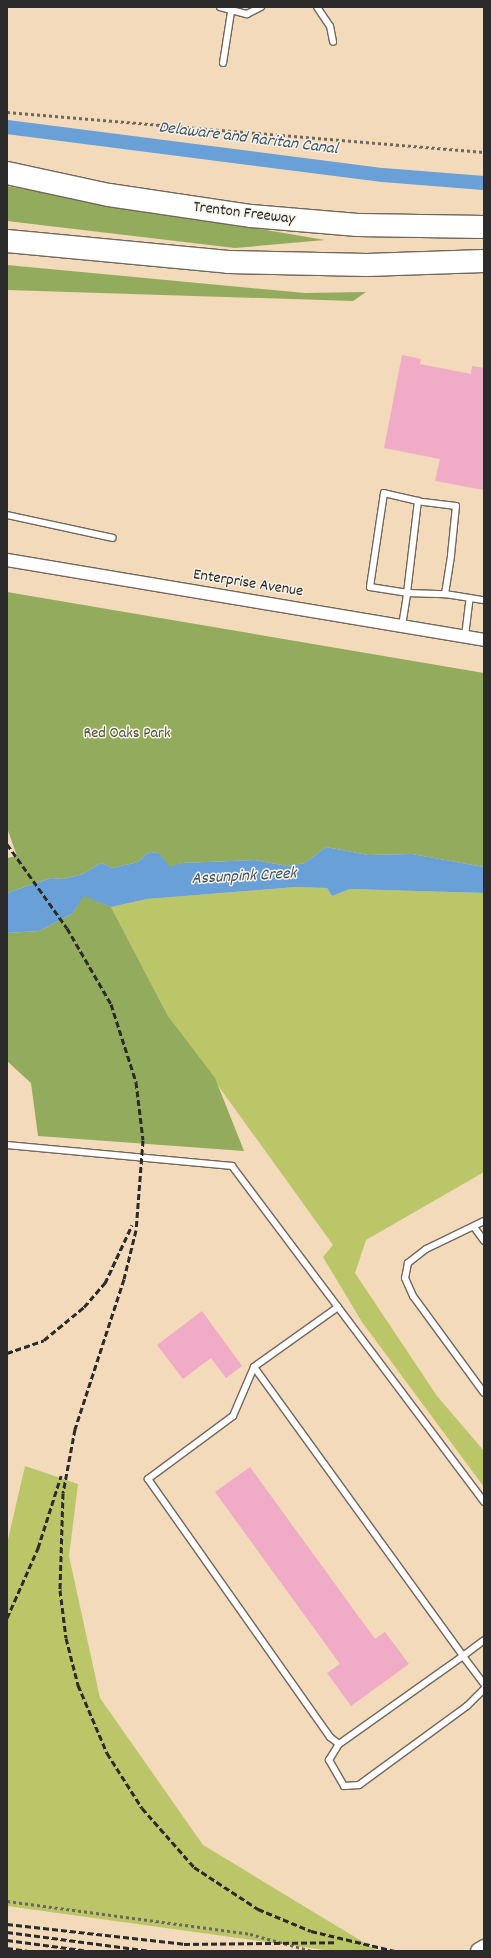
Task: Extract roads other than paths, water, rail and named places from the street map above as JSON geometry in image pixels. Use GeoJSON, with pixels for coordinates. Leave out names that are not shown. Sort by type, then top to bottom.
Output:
{"type":"FeatureCollection","features":[{"type":"Feature","properties":{"kind":"highway","name":"Trenton Freeway"},"geometry":{"type":"LineString","coordinates":[[7,173],[109,195],[251,216],[358,226],[484,227]]}},
{"type":"Feature","properties":{"kind":"highway"},"geometry":{"type":"LineString","coordinates":[[7,241],[228,262],[367,265],[484,262]]}},
{"type":"Feature","properties":{"kind":"street","name":"Enterprise Avenue"},"geometry":{"type":"LineString","coordinates":[[7,560],[484,640]]}},
{"type":"Feature","properties":{"kind":"street"},"geometry":{"type":"LineString","coordinates":[[479,1951],[484,1948]]}},
{"type":"Feature","properties":{"kind":"lane"},"geometry":{"type":"LineString","coordinates":[[220,7],[231,12],[247,14],[261,7]]}},
{"type":"Feature","properties":{"kind":"lane"},"geometry":{"type":"LineString","coordinates":[[316,7],[330,26],[333,42]]}},
{"type":"Feature","properties":{"kind":"lane"},"geometry":{"type":"LineString","coordinates":[[223,63],[231,12]]}},
{"type":"Feature","properties":{"kind":"lane"},"geometry":{"type":"LineString","coordinates":[[446,594],[456,506],[418,501],[384,493],[370,587],[407,593],[446,594],[484,600]]}},
{"type":"Feature","properties":{"kind":"lane"},"geometry":{"type":"LineString","coordinates":[[402,626],[418,501]]}},
{"type":"Feature","properties":{"kind":"lane"},"geometry":{"type":"LineString","coordinates":[[7,515],[113,538]]}},
{"type":"Feature","properties":{"kind":"lane"},"geometry":{"type":"LineString","coordinates":[[465,636],[470,598]]}},
{"type":"Feature","properties":{"kind":"lane"},"geometry":{"type":"LineString","coordinates":[[7,1145],[232,1166],[484,1502]]}},
{"type":"Feature","properties":{"kind":"lane"},"geometry":{"type":"LineString","coordinates":[[484,1221],[426,1249],[408,1263],[405,1278],[413,1296],[484,1393]]}},
{"type":"Feature","properties":{"kind":"lane"},"geometry":{"type":"LineString","coordinates":[[474,1227],[484,1241]]}},
{"type":"Feature","properties":{"kind":"lane"},"geometry":{"type":"LineString","coordinates":[[338,1307],[254,1367],[233,1416],[148,1478],[330,1737],[339,1744]]}},
{"type":"Feature","properties":{"kind":"lane"},"geometry":{"type":"LineString","coordinates":[[254,1367],[484,1684]]}},
{"type":"Feature","properties":{"kind":"lane"},"geometry":{"type":"LineString","coordinates":[[484,1640],[339,1744],[330,1760],[344,1786],[359,1785],[467,1706],[484,1689]]}},
{"type":"Feature","properties":{"kind":"water","name":"Assunpink Creek"},"geometry":{"type":"Polygon","coordinates":[[[326,847],[368,855],[412,854],[484,867],[484,893],[350,889],[332,896],[327,888],[296,887],[147,899],[111,907],[84,896],[72,914],[39,931],[7,933],[7,893],[51,878],[63,879],[83,874],[101,863],[113,868],[138,862],[149,852],[159,853],[170,867],[181,863],[255,860],[287,866],[305,863],[326,847]]]}},
{"type":"Feature","properties":{"kind":"waterway","name":"Delaware and Raritan Canal"},"geometry":{"type":"LineString","coordinates":[[7,127],[383,175],[484,183]]}},
{"type":"Feature","properties":{"kind":"railway"},"geometry":{"type":"LineString","coordinates":[[7,844],[67,928],[111,1004],[136,1082],[143,1140],[136,1230],[124,1279],[75,1429],[63,1493],[60,1590],[66,1638],[78,1685],[107,1753],[142,1808],[194,1867],[258,1909],[311,1931],[395,1951]]}},
{"type":"Feature","properties":{"kind":"railway"},"geometry":{"type":"LineString","coordinates":[[7,1353],[44,1340],[84,1307],[105,1283],[132,1225]]}},
{"type":"Feature","properties":{"kind":"railway"},"geometry":{"type":"LineString","coordinates":[[7,1618],[38,1548],[61,1476]]}},
{"type":"Feature","properties":{"kind":"railway"},"geometry":{"type":"LineString","coordinates":[[7,1924],[184,1944],[337,1942]]}},
{"type":"Feature","properties":{"kind":"railway"},"geometry":{"type":"LineString","coordinates":[[7,1932],[151,1951]]}},
{"type":"Feature","properties":{"kind":"railway"},"geometry":{"type":"LineString","coordinates":[[7,1940],[89,1951]]}},
{"type":"Feature","properties":{"kind":"railway"},"geometry":{"type":"LineString","coordinates":[[7,1948],[29,1951]]}},
{"type":"Feature","properties":{"kind":"park label","name":"Red Oaks Park"},"geometry":{"type":"Point","coordinates":[127,734]}}]}
